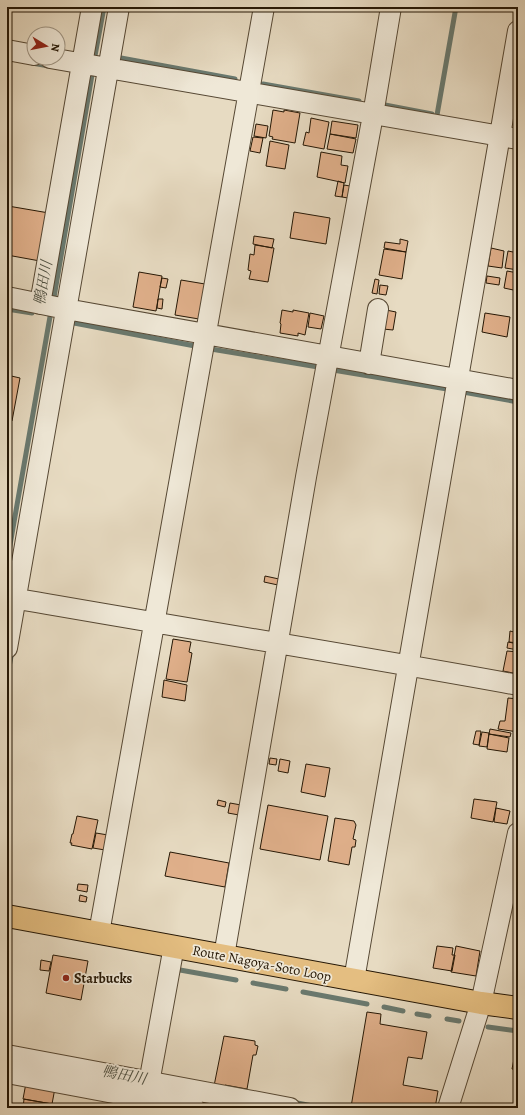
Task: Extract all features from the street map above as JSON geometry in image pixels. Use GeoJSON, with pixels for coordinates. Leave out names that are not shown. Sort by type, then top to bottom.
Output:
{"type":"FeatureCollection","features":[{"type":"Feature","properties":{"kind":"main road","name":"Route Nagoya-Soto Loop"},"geometry":{"type":"LineString","coordinates":[[7,916],[480,1003],[518,1008]]}},
{"type":"Feature","properties":{"kind":"street"},"geometry":{"type":"LineString","coordinates":[[7,648],[11,598],[52,307],[94,66],[92,7]]}},
{"type":"Feature","properties":{"kind":"street"},"geometry":{"type":"LineString","coordinates":[[52,307],[94,66],[119,7]]}},
{"type":"Feature","properties":{"kind":"street"},"geometry":{"type":"LineString","coordinates":[[100,933],[264,7]]}},
{"type":"Feature","properties":{"kind":"street"},"geometry":{"type":"LineString","coordinates":[[224,956],[306,477],[373,115],[391,7]]}},
{"type":"Feature","properties":{"kind":"street"},"geometry":{"type":"LineString","coordinates":[[354,980],[410,665],[457,380],[509,137],[518,31]]}},
{"type":"Feature","properties":{"kind":"street"},"geometry":{"type":"LineString","coordinates":[[7,50],[26,54]]}},
{"type":"Feature","properties":{"kind":"street"},"geometry":{"type":"LineString","coordinates":[[66,61],[373,115],[509,137]]}},
{"type":"Feature","properties":{"kind":"street"},"geometry":{"type":"LineString","coordinates":[[7,298],[518,390]]}},
{"type":"Feature","properties":{"kind":"street"},"geometry":{"type":"LineString","coordinates":[[369,364],[378,309]]}},
{"type":"Feature","properties":{"kind":"street"},"geometry":{"type":"LineString","coordinates":[[11,598],[277,642],[518,685]]}},
{"type":"Feature","properties":{"kind":"street"},"geometry":{"type":"LineString","coordinates":[[448,1108],[480,1003],[518,833]]}},
{"type":"Feature","properties":{"kind":"street"},"geometry":{"type":"LineString","coordinates":[[147,1094],[174,946]]}},
{"type":"Feature","properties":{"kind":"street"},"geometry":{"type":"LineString","coordinates":[[7,1055],[194,1108]]}},
{"type":"Feature","properties":{"kind":"street"},"geometry":{"type":"LineString","coordinates":[[7,1074],[147,1094],[290,1108]]}},
{"type":"Feature","properties":{"kind":"building"},"geometry":{"type":"Polygon","coordinates":[[[273,110],[284,112],[284,110],[300,113],[295,143],[272,139],[273,137],[269,136],[273,110]]]}},
{"type":"Feature","properties":{"kind":"building"},"geometry":{"type":"Polygon","coordinates":[[[311,118],[329,122],[324,149],[303,145],[306,132],[309,133],[311,118]]]}},
{"type":"Feature","properties":{"kind":"building"},"geometry":{"type":"Polygon","coordinates":[[[332,121],[358,125],[356,138],[330,134],[332,121]]]}},
{"type":"Feature","properties":{"kind":"building"},"geometry":{"type":"Polygon","coordinates":[[[256,124],[268,126],[266,138],[254,136],[256,124]]]}},
{"type":"Feature","properties":{"kind":"building"},"geometry":{"type":"Polygon","coordinates":[[[330,134],[356,139],[353,153],[327,149],[330,134]]]}},
{"type":"Feature","properties":{"kind":"building"},"geometry":{"type":"Polygon","coordinates":[[[253,137],[263,138],[260,153],[250,151],[253,137]]]}},
{"type":"Feature","properties":{"kind":"building"},"geometry":{"type":"Polygon","coordinates":[[[270,141],[289,145],[285,169],[266,166],[270,141]]]}},
{"type":"Feature","properties":{"kind":"building"},"geometry":{"type":"Polygon","coordinates":[[[321,152],[342,156],[341,165],[348,166],[345,183],[317,177],[321,152]]]}},
{"type":"Feature","properties":{"kind":"building"},"geometry":{"type":"Polygon","coordinates":[[[338,181],[344,183],[342,197],[335,196],[338,181]]]}},
{"type":"Feature","properties":{"kind":"building"},"geometry":{"type":"Polygon","coordinates":[[[344,185],[350,186],[348,198],[342,197],[344,185]]]}},
{"type":"Feature","properties":{"kind":"building"},"geometry":{"type":"Polygon","coordinates":[[[8,206],[49,213],[40,261],[7,255],[8,206]]]}},
{"type":"Feature","properties":{"kind":"building"},"geometry":{"type":"Polygon","coordinates":[[[294,212],[330,218],[326,244],[290,238],[294,212]]]}},
{"type":"Feature","properties":{"kind":"building"},"geometry":{"type":"Polygon","coordinates":[[[254,236],[274,239],[272,248],[253,244],[254,236]]]}},
{"type":"Feature","properties":{"kind":"building"},"geometry":{"type":"Polygon","coordinates":[[[400,239],[408,241],[406,252],[384,248],[385,242],[400,244],[400,239]]]}},
{"type":"Feature","properties":{"kind":"building"},"geometry":{"type":"Polygon","coordinates":[[[255,245],[274,248],[268,282],[249,279],[251,271],[248,270],[250,254],[254,255],[255,245]]]}},
{"type":"Feature","properties":{"kind":"building"},"geometry":{"type":"Polygon","coordinates":[[[491,248],[504,251],[502,268],[488,266],[491,248]]]}},
{"type":"Feature","properties":{"kind":"building"},"geometry":{"type":"Polygon","coordinates":[[[384,249],[406,252],[402,279],[379,275],[384,249]]]}},
{"type":"Feature","properties":{"kind":"building"},"geometry":{"type":"Polygon","coordinates":[[[508,251],[518,253],[518,270],[505,268],[508,251]]]}},
{"type":"Feature","properties":{"kind":"building"},"geometry":{"type":"Polygon","coordinates":[[[507,271],[518,273],[518,291],[504,288],[507,271]]]}},
{"type":"Feature","properties":{"kind":"building"},"geometry":{"type":"Polygon","coordinates":[[[139,272],[162,276],[156,311],[133,307],[139,272]]]}},
{"type":"Feature","properties":{"kind":"building"},"geometry":{"type":"Polygon","coordinates":[[[487,276],[500,278],[499,285],[486,283],[487,276]]]}},
{"type":"Feature","properties":{"kind":"building"},"geometry":{"type":"Polygon","coordinates":[[[162,278],[168,279],[166,288],[160,287],[162,278]]]}},
{"type":"Feature","properties":{"kind":"building"},"geometry":{"type":"Polygon","coordinates":[[[375,279],[379,280],[377,294],[372,293],[375,279]]]}},
{"type":"Feature","properties":{"kind":"building"},"geometry":{"type":"Polygon","coordinates":[[[181,280],[205,284],[199,319],[175,315],[181,280]]]}},
{"type":"Feature","properties":{"kind":"building"},"geometry":{"type":"Polygon","coordinates":[[[380,285],[388,286],[386,295],[379,294],[380,285]]]}},
{"type":"Feature","properties":{"kind":"building"},"geometry":{"type":"Polygon","coordinates":[[[158,299],[163,299],[162,309],[157,308],[158,299]]]}},
{"type":"Feature","properties":{"kind":"building"},"geometry":{"type":"Polygon","coordinates":[[[282,310],[293,312],[293,310],[309,313],[305,335],[298,333],[298,336],[280,333],[282,310]]]}},
{"type":"Feature","properties":{"kind":"building"},"geometry":{"type":"Polygon","coordinates":[[[386,310],[396,312],[393,330],[383,329],[386,310]]]}},
{"type":"Feature","properties":{"kind":"building"},"geometry":{"type":"Polygon","coordinates":[[[310,313],[324,316],[321,329],[308,327],[310,313]]]}},
{"type":"Feature","properties":{"kind":"building"},"geometry":{"type":"Polygon","coordinates":[[[485,313],[510,317],[507,337],[482,332],[485,313]]]}},
{"type":"Feature","properties":{"kind":"building"},"geometry":{"type":"Polygon","coordinates":[[[7,375],[20,378],[12,421],[7,420],[7,375]]]}},
{"type":"Feature","properties":{"kind":"building"},"geometry":{"type":"Polygon","coordinates":[[[265,576],[279,579],[278,585],[264,582],[265,576]]]}},
{"type":"Feature","properties":{"kind":"building"},"geometry":{"type":"Polygon","coordinates":[[[510,631],[518,633],[518,643],[509,642],[510,631]]]}},
{"type":"Feature","properties":{"kind":"building"},"geometry":{"type":"Polygon","coordinates":[[[173,639],[191,642],[189,652],[192,653],[187,682],[166,679],[173,639]]]}},
{"type":"Feature","properties":{"kind":"building"},"geometry":{"type":"Polygon","coordinates":[[[508,642],[518,644],[518,650],[507,648],[508,642]]]}},
{"type":"Feature","properties":{"kind":"building"},"geometry":{"type":"Polygon","coordinates":[[[507,651],[518,652],[518,674],[503,671],[507,651]]]}},
{"type":"Feature","properties":{"kind":"building"},"geometry":{"type":"Polygon","coordinates":[[[164,680],[187,685],[185,701],[162,697],[164,680]]]}},
{"type":"Feature","properties":{"kind":"building"},"geometry":{"type":"Polygon","coordinates":[[[508,698],[518,699],[518,732],[498,729],[500,721],[505,721],[508,698]]]}},
{"type":"Feature","properties":{"kind":"building"},"geometry":{"type":"Polygon","coordinates":[[[490,729],[511,733],[510,737],[489,734],[490,729]]]}},
{"type":"Feature","properties":{"kind":"building"},"geometry":{"type":"Polygon","coordinates":[[[476,731],[481,731],[479,745],[473,744],[476,731]]]}},
{"type":"Feature","properties":{"kind":"building"},"geometry":{"type":"Polygon","coordinates":[[[482,732],[489,733],[487,747],[479,746],[482,732]]]}},
{"type":"Feature","properties":{"kind":"building"},"geometry":{"type":"Polygon","coordinates":[[[489,734],[509,738],[507,752],[487,749],[489,734]]]}},
{"type":"Feature","properties":{"kind":"building"},"geometry":{"type":"Polygon","coordinates":[[[270,758],[277,759],[276,765],[269,764],[270,758]]]}},
{"type":"Feature","properties":{"kind":"building"},"geometry":{"type":"Polygon","coordinates":[[[280,759],[290,761],[288,773],[278,771],[280,759]]]}},
{"type":"Feature","properties":{"kind":"building"},"geometry":{"type":"Polygon","coordinates":[[[306,764],[330,768],[325,797],[301,792],[306,764]]]}},
{"type":"Feature","properties":{"kind":"building"},"geometry":{"type":"Polygon","coordinates":[[[474,799],[497,802],[493,822],[471,818],[474,799]]]}},
{"type":"Feature","properties":{"kind":"building"},"geometry":{"type":"Polygon","coordinates":[[[218,800],[226,802],[225,807],[217,805],[218,800]]]}},
{"type":"Feature","properties":{"kind":"building"},"geometry":{"type":"Polygon","coordinates":[[[230,803],[241,805],[239,815],[228,813],[230,803]]]}},
{"type":"Feature","properties":{"kind":"building"},"geometry":{"type":"Polygon","coordinates":[[[268,805],[328,816],[320,860],[260,849],[268,805]]]}},
{"type":"Feature","properties":{"kind":"building"},"geometry":{"type":"Polygon","coordinates":[[[496,808],[510,811],[507,824],[494,822],[496,808]]]}},
{"type":"Feature","properties":{"kind":"building"},"geometry":{"type":"Polygon","coordinates":[[[77,816],[98,820],[92,849],[71,845],[72,843],[70,843],[77,816]]]}},
{"type":"Feature","properties":{"kind":"building"},"geometry":{"type":"Polygon","coordinates":[[[335,818],[354,821],[356,825],[353,839],[356,840],[355,847],[352,847],[349,865],[328,861],[335,818]]]}},
{"type":"Feature","properties":{"kind":"building"},"geometry":{"type":"Polygon","coordinates":[[[96,833],[108,835],[105,850],[93,848],[96,833]]]}},
{"type":"Feature","properties":{"kind":"building"},"geometry":{"type":"Polygon","coordinates":[[[170,852],[229,863],[225,887],[165,876],[170,852]]]}},
{"type":"Feature","properties":{"kind":"building"},"geometry":{"type":"Polygon","coordinates":[[[78,884],[88,885],[87,892],[77,890],[78,884]]]}},
{"type":"Feature","properties":{"kind":"building"},"geometry":{"type":"Polygon","coordinates":[[[80,895],[87,897],[86,902],[79,901],[80,895]]]}},
{"type":"Feature","properties":{"kind":"building"},"geometry":{"type":"Polygon","coordinates":[[[437,946],[453,948],[452,955],[455,955],[452,971],[433,968],[437,946]]]}},
{"type":"Feature","properties":{"kind":"building"},"geometry":{"type":"Polygon","coordinates":[[[456,946],[480,951],[476,976],[451,972],[456,946]]]}},
{"type":"Feature","properties":{"kind":"building"},"geometry":{"type":"Polygon","coordinates":[[[53,955],[88,961],[81,1000],[46,993],[53,955]]]}},
{"type":"Feature","properties":{"kind":"building"},"geometry":{"type":"Polygon","coordinates":[[[41,960],[51,962],[49,971],[40,970],[41,960]]]}},
{"type":"Feature","properties":{"kind":"building"},"geometry":{"type":"Polygon","coordinates":[[[367,1012],[381,1014],[380,1024],[427,1032],[422,1059],[408,1057],[403,1085],[438,1091],[435,1108],[351,1107],[367,1012]]]}},
{"type":"Feature","properties":{"kind":"building"},"geometry":{"type":"Polygon","coordinates":[[[224,1036],[255,1041],[255,1045],[258,1046],[256,1055],[253,1055],[247,1089],[225,1085],[224,1088],[214,1086],[224,1036]]]}},
{"type":"Feature","properties":{"kind":"building"},"geometry":{"type":"Polygon","coordinates":[[[515,1054],[518,1054],[518,1070],[512,1069],[515,1054]]]}},
{"type":"Feature","properties":{"kind":"building"},"geometry":{"type":"Polygon","coordinates":[[[26,1083],[55,1088],[52,1104],[23,1099],[26,1083]]]}},
{"type":"Feature","properties":{"kind":"building"},"geometry":{"type":"Polygon","coordinates":[[[518,1083],[518,1105],[514,1103],[518,1083]]]}},
{"type":"Feature","properties":{"kind":"building"},"geometry":{"type":"Polygon","coordinates":[[[24,1099],[52,1104],[51,1108],[23,1108],[24,1099]]]}},
{"type":"Feature","properties":{"kind":"waterway","name":"鴨田川"},"geometry":{"type":"LineString","coordinates":[[94,61],[104,7]]}},
{"type":"Feature","properties":{"kind":"waterway"},"geometry":{"type":"LineString","coordinates":[[437,115],[456,7]]}},
{"type":"Feature","properties":{"kind":"waterway"},"geometry":{"type":"LineString","coordinates":[[121,58],[235,79]]}},
{"type":"Feature","properties":{"kind":"waterway","name":"鴨田川"},"geometry":{"type":"LineString","coordinates":[[53,303],[93,69]]}},
{"type":"Feature","properties":{"kind":"waterway"},"geometry":{"type":"LineString","coordinates":[[263,84],[359,101]]}},
{"type":"Feature","properties":{"kind":"waterway"},"geometry":{"type":"LineString","coordinates":[[385,105],[432,114]]}},
{"type":"Feature","properties":{"kind":"waterway"},"geometry":{"type":"LineString","coordinates":[[7,309],[32,313]]}},
{"type":"Feature","properties":{"kind":"waterway","name":"鴨田川"},"geometry":{"type":"LineString","coordinates":[[7,562],[51,311]]}},
{"type":"Feature","properties":{"kind":"waterway"},"geometry":{"type":"LineString","coordinates":[[74,323],[195,346]]}},
{"type":"Feature","properties":{"kind":"waterway"},"geometry":{"type":"LineString","coordinates":[[211,349],[318,367]]}},
{"type":"Feature","properties":{"kind":"waterway"},"geometry":{"type":"LineString","coordinates":[[333,370],[447,389]]}},
{"type":"Feature","properties":{"kind":"waterway"},"geometry":{"type":"LineString","coordinates":[[463,392],[518,402]]}},
{"type":"Feature","properties":{"kind":"waterway"},"geometry":{"type":"LineString","coordinates":[[7,678],[12,651]]}},
{"type":"Feature","properties":{"kind":"waterway"},"geometry":{"type":"LineString","coordinates":[[180,970],[236,980]]}},
{"type":"Feature","properties":{"kind":"waterway"},"geometry":{"type":"LineString","coordinates":[[253,983],[286,989]]}},
{"type":"Feature","properties":{"kind":"waterway"},"geometry":{"type":"LineString","coordinates":[[303,992],[367,1004]]}},
{"type":"Feature","properties":{"kind":"waterway"},"geometry":{"type":"LineString","coordinates":[[384,1007],[403,1011]]}},
{"type":"Feature","properties":{"kind":"waterway"},"geometry":{"type":"LineString","coordinates":[[417,1014],[429,1016]]}},
{"type":"Feature","properties":{"kind":"waterway"},"geometry":{"type":"LineString","coordinates":[[447,1019],[459,1021]]}},
{"type":"Feature","properties":{"kind":"waterway"},"geometry":{"type":"LineString","coordinates":[[488,1027],[518,1031]]}},
{"type":"Feature","properties":{"kind":"waterway"},"geometry":{"type":"LineString","coordinates":[[292,1102],[323,1108]]}},
{"type":"Feature","properties":{"kind":"place","name":"Starbucks"},"geometry":{"type":"Point","coordinates":[66,978]}}]}
